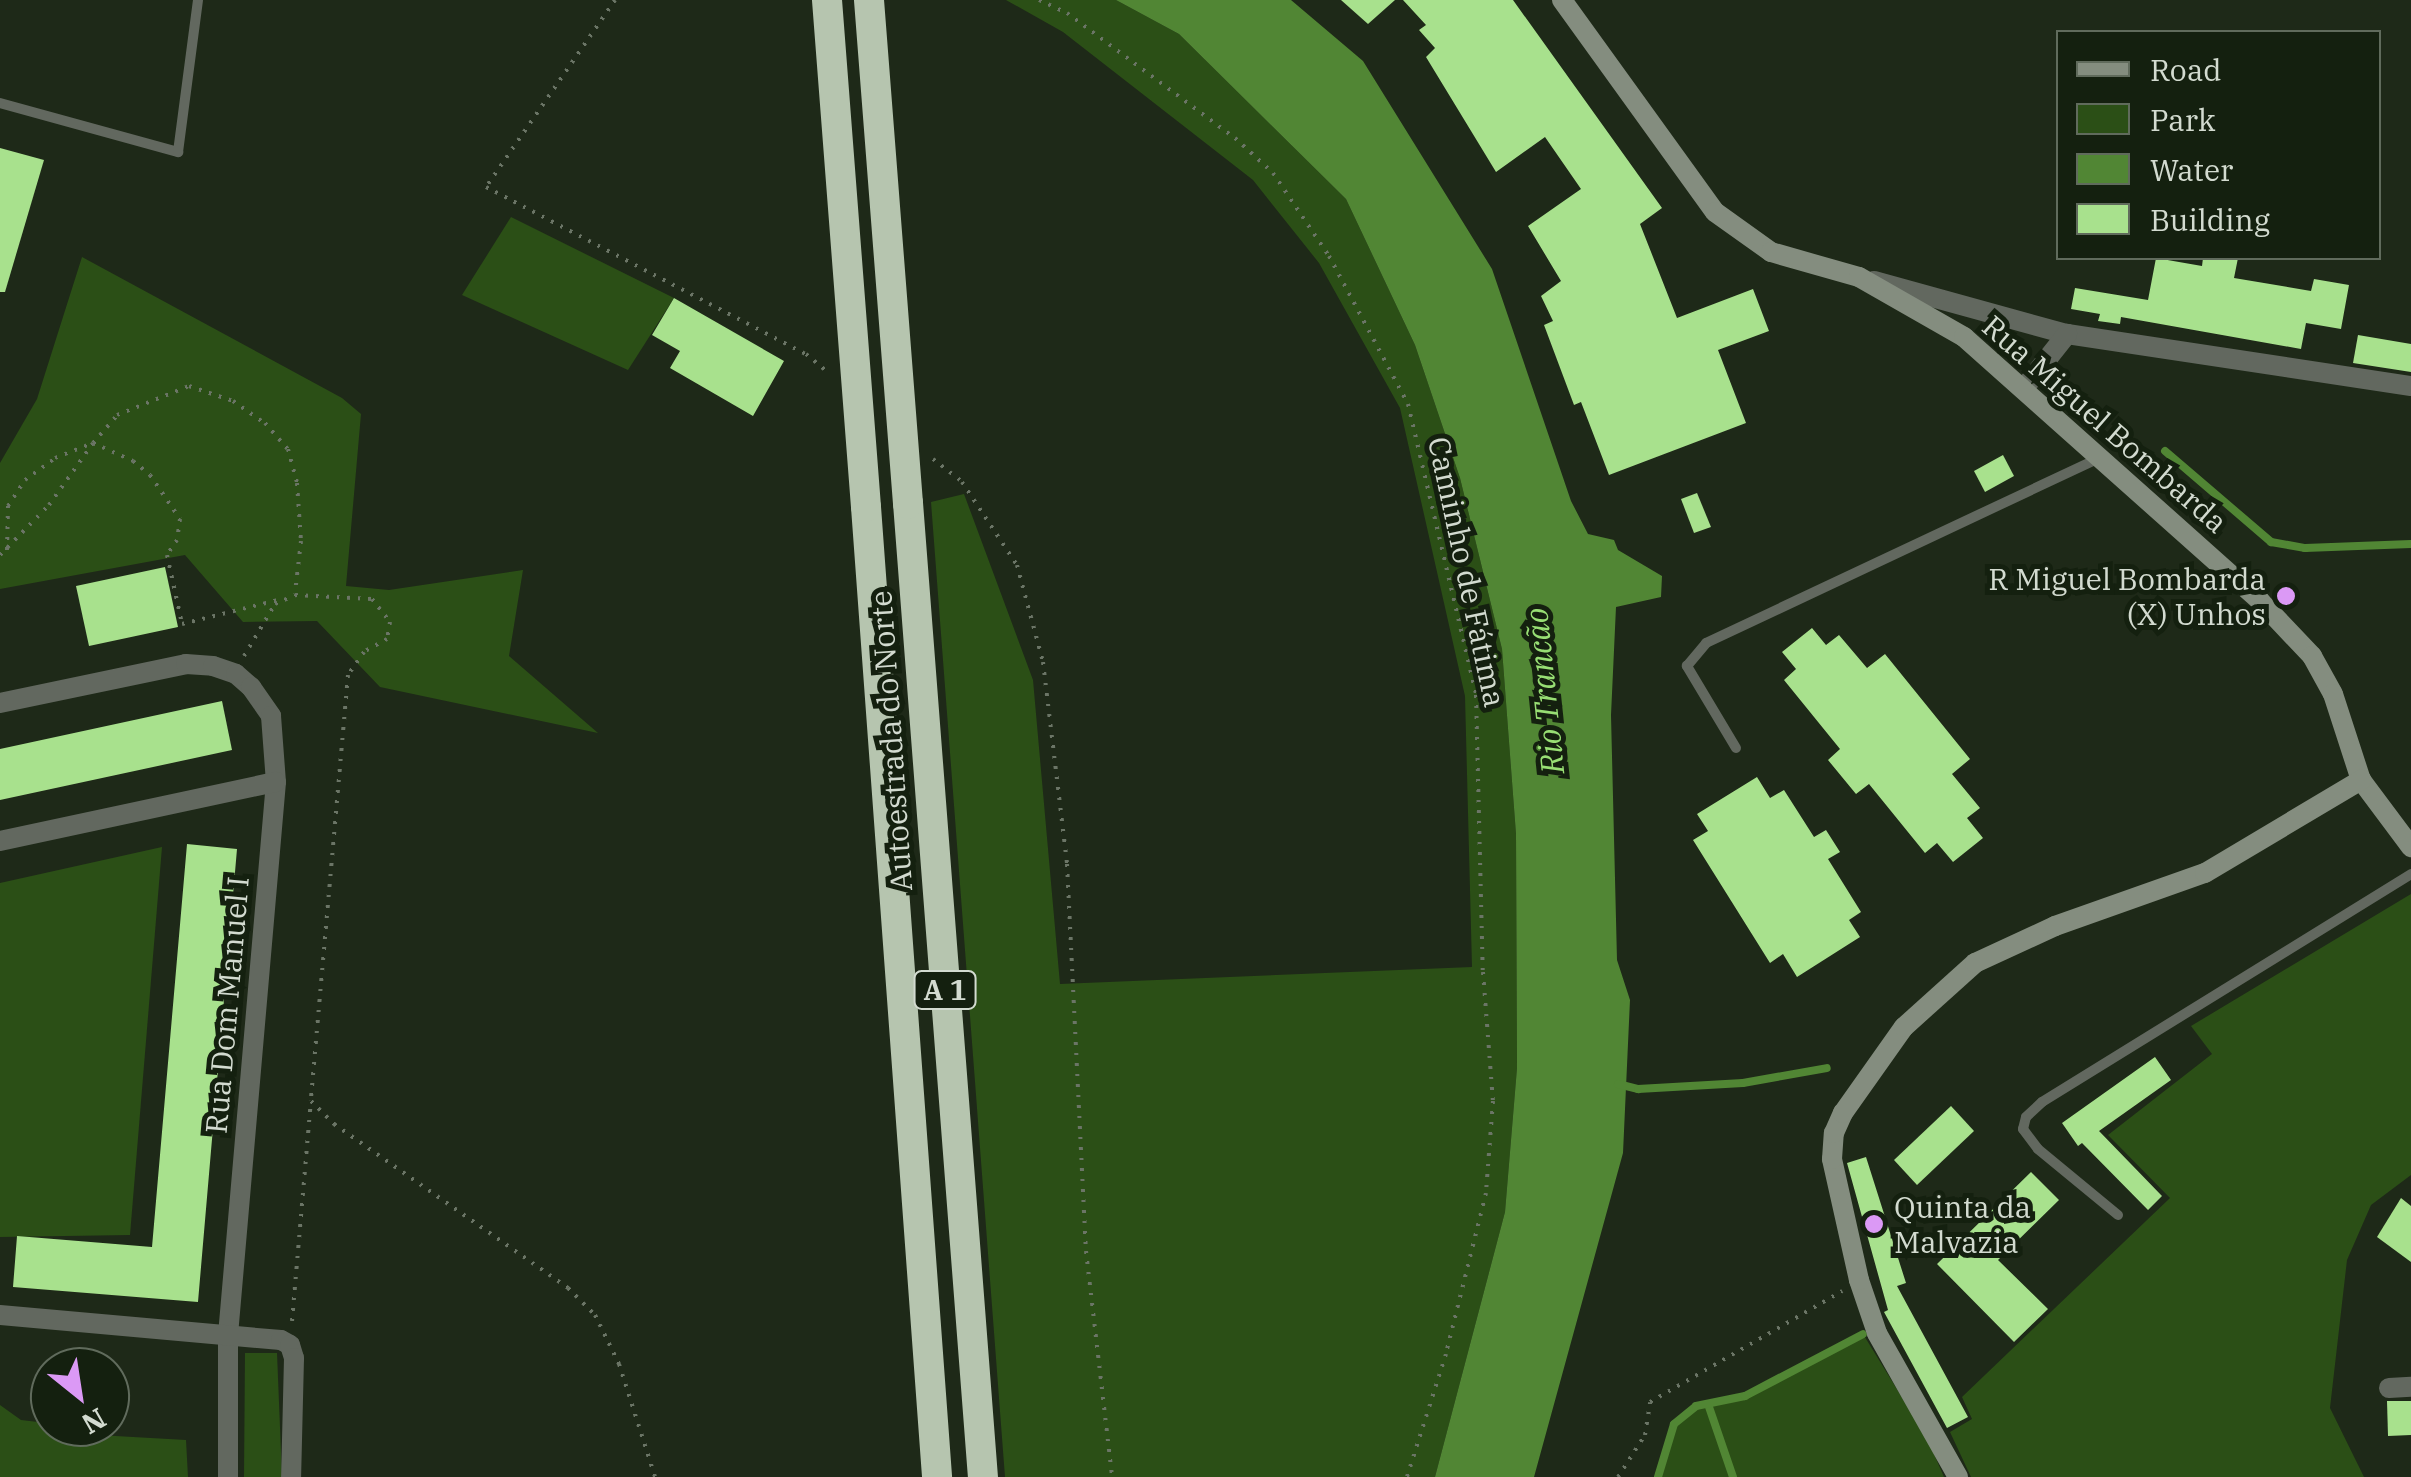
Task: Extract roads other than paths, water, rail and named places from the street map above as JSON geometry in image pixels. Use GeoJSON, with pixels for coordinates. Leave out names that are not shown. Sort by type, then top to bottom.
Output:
{"type":"FeatureCollection","features":[{"type":"Feature","properties":{"kind":"highway","name":"Autoestrada do Norte"},"geometry":{"type":"LineString","coordinates":[[827,0],[937,1477]]}},
{"type":"Feature","properties":{"kind":"highway","name":"Autoestrada do Norte"},"geometry":{"type":"LineString","coordinates":[[870,0],[982,1477]]}},
{"type":"Feature","properties":{"kind":"main road","name":"Rua Miguel Bombarda"},"geometry":{"type":"LineString","coordinates":[[1562,0],[1715,212],[1770,252],[1859,277],[1964,337],[2025,387],[2260,601],[2312,656],[2333,694],[2361,780],[2411,848]]}},
{"type":"Feature","properties":{"kind":"main road"},"geometry":{"type":"LineString","coordinates":[[1958,1477],[1876,1333],[1859,1280],[1834,1176],[1834,1133],[1857,1091],[1918,1011],[1992,953],[2205,873],[2361,780]]}},
{"type":"Feature","properties":{"kind":"street"},"geometry":{"type":"LineString","coordinates":[[1859,277],[2067,334],[2411,386]]}},
{"type":"Feature","properties":{"kind":"street"},"geometry":{"type":"LineString","coordinates":[[2025,387],[2067,334]]}},
{"type":"Feature","properties":{"kind":"street","name":"Rua Dom Manuel I"},"geometry":{"type":"LineString","coordinates":[[0,703],[186,664],[213,666],[244,680],[271,716],[276,782],[228,1335],[228,1477]]}},
{"type":"Feature","properties":{"kind":"street"},"geometry":{"type":"LineString","coordinates":[[0,841],[276,782]]}},
{"type":"Feature","properties":{"kind":"street"},"geometry":{"type":"LineString","coordinates":[[0,1315],[280,1340],[290,1345],[294,1358],[292,1477]]}},
{"type":"Feature","properties":{"kind":"street"},"geometry":{"type":"LineString","coordinates":[[2389,1388],[2411,1387]]}},
{"type":"Feature","properties":{"kind":"lane"},"geometry":{"type":"LineString","coordinates":[[0,103],[178,152],[198,0]]}},
{"type":"Feature","properties":{"kind":"lane"},"geometry":{"type":"LineString","coordinates":[[1736,748],[1687,666],[1706,642],[2100,457]]}},
{"type":"Feature","properties":{"kind":"lane"},"geometry":{"type":"LineString","coordinates":[[2118,1215],[2038,1148],[2023,1130],[2026,1118],[2042,1102],[2411,874]]}},
{"type":"Feature","properties":{"kind":"water","name":"Rio Trancão"},"geometry":{"type":"Polygon","coordinates":[[[1116,0],[1291,0],[1363,61],[1492,269],[1571,501],[1588,534],[1614,540],[1618,550],[1662,576],[1661,597],[1616,607],[1611,715],[1617,960],[1630,1000],[1623,1153],[1534,1477],[1435,1477],[1505,1212],[1517,1068],[1516,834],[1502,649],[1460,478],[1415,345],[1346,199],[1179,34],[1116,0]]]}},
{"type":"Feature","properties":{"kind":"waterway"},"geometry":{"type":"LineString","coordinates":[[2165,451],[2271,542],[2305,548],[2411,544]]}},
{"type":"Feature","properties":{"kind":"waterway"},"geometry":{"type":"LineString","coordinates":[[1618,1084],[1638,1089],[1743,1083],[1827,1068]]}},
{"type":"Feature","properties":{"kind":"waterway"},"geometry":{"type":"LineString","coordinates":[[1658,1477],[1674,1424],[1696,1406],[1745,1396],[1863,1334]]}},
{"type":"Feature","properties":{"kind":"waterway"},"geometry":{"type":"LineString","coordinates":[[1708,1404],[1733,1477]]}},
{"type":"Feature","properties":{"kind":"place","name":"R Miguel Bombarda (X) Unhos"},"geometry":{"type":"Point","coordinates":[2286,596]}},
{"type":"Feature","properties":{"kind":"place","name":"Quinta da Malvazia"},"geometry":{"type":"Point","coordinates":[1874,1224]}}]}
